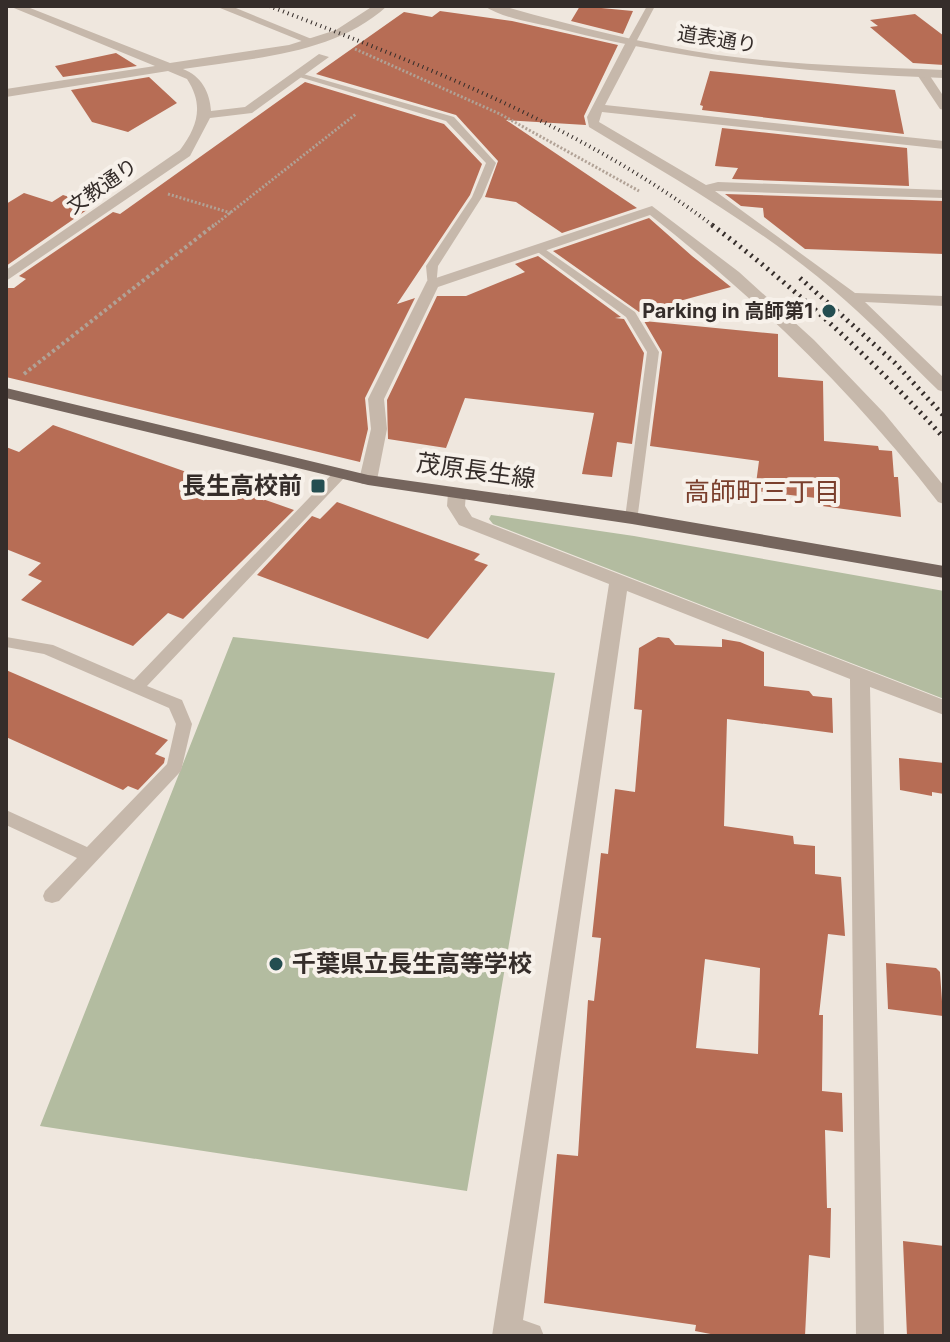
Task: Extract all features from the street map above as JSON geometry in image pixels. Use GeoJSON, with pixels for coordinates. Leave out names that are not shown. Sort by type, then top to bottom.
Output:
{"type":"FeatureCollection","features":[{"type":"Feature","properties":{"kind":"main road","name":"茂原長生線"},"geometry":{"type":"LineString","coordinates":[[10,388],[339,475],[632,518],[944,572]]}},
{"type":"Feature","properties":{"kind":"street"},"geometry":{"type":"LineString","coordinates":[[15,6],[191,76],[200,88],[207,115],[248,110],[323,57]]}},
{"type":"Feature","properties":{"kind":"street"},"geometry":{"type":"LineString","coordinates":[[221,6],[313,42]]}},
{"type":"Feature","properties":{"kind":"street"},"geometry":{"type":"LineString","coordinates":[[9,91],[262,53],[313,42],[340,32],[381,6]]}},
{"type":"Feature","properties":{"kind":"street","name":"道表通り"},"geometry":{"type":"LineString","coordinates":[[490,6],[632,42],[744,62],[944,74]]}},
{"type":"Feature","properties":{"kind":"street"},"geometry":{"type":"LineString","coordinates":[[632,42],[592,120],[593,124],[704,190],[851,297],[944,387]]}},
{"type":"Feature","properties":{"kind":"street"},"geometry":{"type":"LineString","coordinates":[[922,73],[944,106]]}},
{"type":"Feature","properties":{"kind":"street"},"geometry":{"type":"LineString","coordinates":[[598,108],[944,145]]}},
{"type":"Feature","properties":{"kind":"street","name":"文教通り"},"geometry":{"type":"LineString","coordinates":[[9,273],[185,153],[199,134],[207,115]]}},
{"type":"Feature","properties":{"kind":"street"},"geometry":{"type":"LineString","coordinates":[[704,190],[718,186],[944,194]]}},
{"type":"Feature","properties":{"kind":"street"},"geometry":{"type":"LineString","coordinates":[[368,480],[379,429],[376,399],[432,284],[652,210],[768,303],[838,370],[900,439],[944,498]]}},
{"type":"Feature","properties":{"kind":"street"},"geometry":{"type":"LineString","coordinates":[[851,297],[944,301]]}},
{"type":"Feature","properties":{"kind":"street"},"geometry":{"type":"LineString","coordinates":[[457,493],[456,506],[465,521],[944,708]]}},
{"type":"Feature","properties":{"kind":"street"},"geometry":{"type":"LineString","coordinates":[[514,1335],[619,583]]}},
{"type":"Feature","properties":{"kind":"street"},"geometry":{"type":"LineString","coordinates":[[860,676],[870,1336]]}},
{"type":"Feature","properties":{"kind":"lane"},"geometry":{"type":"LineString","coordinates":[[632,42],[651,6]]}},
{"type":"Feature","properties":{"kind":"lane"},"geometry":{"type":"LineString","coordinates":[[299,74],[450,119],[491,163],[477,197],[432,266],[432,284]]}},
{"type":"Feature","properties":{"kind":"lane"},"geometry":{"type":"LineString","coordinates":[[539,248],[631,315],[653,352],[632,518]]}},
{"type":"Feature","properties":{"kind":"lane"},"geometry":{"type":"LineString","coordinates":[[136,688],[339,475]]}},
{"type":"Feature","properties":{"kind":"lane"},"geometry":{"type":"LineString","coordinates":[[6,642],[47,649],[176,704],[184,724],[182,745],[175,766],[52,896]]}},
{"type":"Feature","properties":{"kind":"lane"},"geometry":{"type":"LineString","coordinates":[[6,817],[89,856]]}},
{"type":"Feature","properties":{"kind":"path"},"geometry":{"type":"LineString","coordinates":[[10,388],[232,214],[329,133],[381,97]]}},
{"type":"Feature","properties":{"kind":"path"},"geometry":{"type":"LineString","coordinates":[[138,186],[232,214]]}},
{"type":"Feature","properties":{"kind":"green space"},"geometry":{"type":"Polygon","coordinates":[[[491,515],[634,536],[944,591],[944,699],[493,524],[489,519],[491,515]]]}},
{"type":"Feature","properties":{"kind":"green space"},"geometry":{"type":"Polygon","coordinates":[[[233,637],[555,673],[467,1191],[40,1126],[233,637]]]}},
{"type":"Feature","properties":{"kind":"building"},"geometry":{"type":"Polygon","coordinates":[[[580,6],[633,11],[623,34],[571,21],[580,6]]]}},
{"type":"Feature","properties":{"kind":"building"},"geometry":{"type":"Polygon","coordinates":[[[440,11],[512,21],[618,45],[584,116],[586,125],[506,120],[637,208],[562,233],[516,202],[485,197],[498,161],[456,115],[316,74],[404,12],[432,17],[440,11]]]}},
{"type":"Feature","properties":{"kind":"building"},"geometry":{"type":"Polygon","coordinates":[[[915,14],[944,36],[944,65],[913,63],[870,27],[878,26],[870,20],[915,14]]]}},
{"type":"Feature","properties":{"kind":"building"},"geometry":{"type":"Polygon","coordinates":[[[116,53],[137,66],[63,77],[55,66],[116,53]]]}},
{"type":"Feature","properties":{"kind":"building"},"geometry":{"type":"Polygon","coordinates":[[[710,71],[895,90],[904,134],[702,110],[703,106],[700,105],[710,71]]]}},
{"type":"Feature","properties":{"kind":"building"},"geometry":{"type":"Polygon","coordinates":[[[149,77],[177,103],[128,132],[92,122],[71,90],[149,77]]]}},
{"type":"Feature","properties":{"kind":"building"},"geometry":{"type":"Polygon","coordinates":[[[305,82],[444,124],[482,164],[470,195],[397,304],[415,298],[365,398],[368,429],[360,462],[6,377],[6,288],[14,288],[26,279],[19,276],[113,212],[120,214],[305,82]]]}},
{"type":"Feature","properties":{"kind":"building"},"geometry":{"type":"Polygon","coordinates":[[[722,128],[907,148],[909,186],[732,179],[738,168],[715,166],[722,128]]]}},
{"type":"Feature","properties":{"kind":"building"},"geometry":{"type":"Polygon","coordinates":[[[24,193],[52,202],[63,195],[94,205],[6,266],[6,204],[24,193]]]}},
{"type":"Feature","properties":{"kind":"building"},"geometry":{"type":"Polygon","coordinates":[[[725,194],[944,201],[944,254],[805,249],[764,217],[763,208],[741,206],[725,194]]]}},
{"type":"Feature","properties":{"kind":"building"},"geometry":{"type":"Polygon","coordinates":[[[649,218],[731,287],[639,312],[553,251],[649,218]]]}},
{"type":"Feature","properties":{"kind":"building"},"geometry":{"type":"Polygon","coordinates":[[[538,256],[621,317],[615,318],[624,319],[644,353],[632,444],[617,442],[612,477],[582,474],[594,413],[465,398],[446,448],[388,439],[387,400],[437,296],[466,296],[525,272],[515,264],[538,256]]]}},
{"type":"Feature","properties":{"kind":"building"},"geometry":{"type":"Polygon","coordinates":[[[644,321],[778,334],[778,377],[823,381],[824,441],[878,446],[879,450],[892,451],[894,477],[898,477],[901,517],[815,505],[816,498],[755,491],[759,461],[650,446],[662,352],[644,321]]]}},
{"type":"Feature","properties":{"kind":"building"},"geometry":{"type":"Polygon","coordinates":[[[53,425],[294,510],[183,619],[168,613],[133,646],[21,600],[42,581],[28,575],[41,563],[6,549],[6,447],[19,452],[53,425]]]}},
{"type":"Feature","properties":{"kind":"building"},"geometry":{"type":"Polygon","coordinates":[[[337,502],[480,554],[474,560],[488,565],[428,639],[257,575],[312,516],[320,519],[337,502]]]}},
{"type":"Feature","properties":{"kind":"building"},"geometry":{"type":"Polygon","coordinates":[[[658,637],[669,638],[675,645],[722,647],[722,639],[740,642],[764,652],[764,686],[809,691],[813,696],[832,698],[833,733],[727,719],[724,826],[793,836],[794,844],[815,846],[815,874],[841,877],[845,936],[828,934],[819,1015],[823,1015],[822,1091],[842,1093],[843,1132],[825,1130],[827,1208],[831,1208],[830,1258],[809,1255],[805,1336],[721,1336],[695,1331],[696,1325],[544,1303],[557,1154],[578,1156],[588,1000],[594,1001],[601,938],[592,937],[601,853],[608,854],[615,789],[635,792],[642,710],[634,709],[639,648],[658,637]],[[705,959],[696,1048],[758,1054],[760,968],[705,959]]]}},
{"type":"Feature","properties":{"kind":"building"},"geometry":{"type":"Polygon","coordinates":[[[6,670],[168,740],[155,754],[165,758],[164,763],[138,790],[128,786],[123,790],[6,737],[6,670]]]}},
{"type":"Feature","properties":{"kind":"building"},"geometry":{"type":"Polygon","coordinates":[[[899,758],[944,763],[944,794],[932,792],[932,796],[900,790],[899,758]]]}},
{"type":"Feature","properties":{"kind":"building"},"geometry":{"type":"Polygon","coordinates":[[[886,963],[936,968],[940,972],[943,1016],[888,1009],[886,963]]]}},
{"type":"Feature","properties":{"kind":"building"},"geometry":{"type":"Polygon","coordinates":[[[903,1241],[944,1246],[944,1336],[907,1336],[903,1241]]]}},
{"type":"Feature","properties":{"kind":"railway"},"geometry":{"type":"LineString","coordinates":[[269,6],[500,101],[611,158],[715,227]]}},
{"type":"Feature","properties":{"kind":"railway"},"geometry":{"type":"LineString","coordinates":[[712,225],[833,326],[944,438]]}},
{"type":"Feature","properties":{"kind":"railway"},"geometry":{"type":"LineString","coordinates":[[800,278],[895,363],[944,416]]}},
{"type":"Feature","properties":{"kind":"place","name":"Parking in 高師第1"},"geometry":{"type":"Point","coordinates":[829,311]}},
{"type":"Feature","properties":{"kind":"place","name":"長生高校前"},"geometry":{"type":"Point","coordinates":[318,486]}},
{"type":"Feature","properties":{"kind":"place","name":"千葉県立長生高等学校"},"geometry":{"type":"Point","coordinates":[276,964]}},
{"type":"Feature","properties":{"kind":"district","name":"高師町三丁目"},"geometry":{"type":"Point","coordinates":[762,492]}}]}
